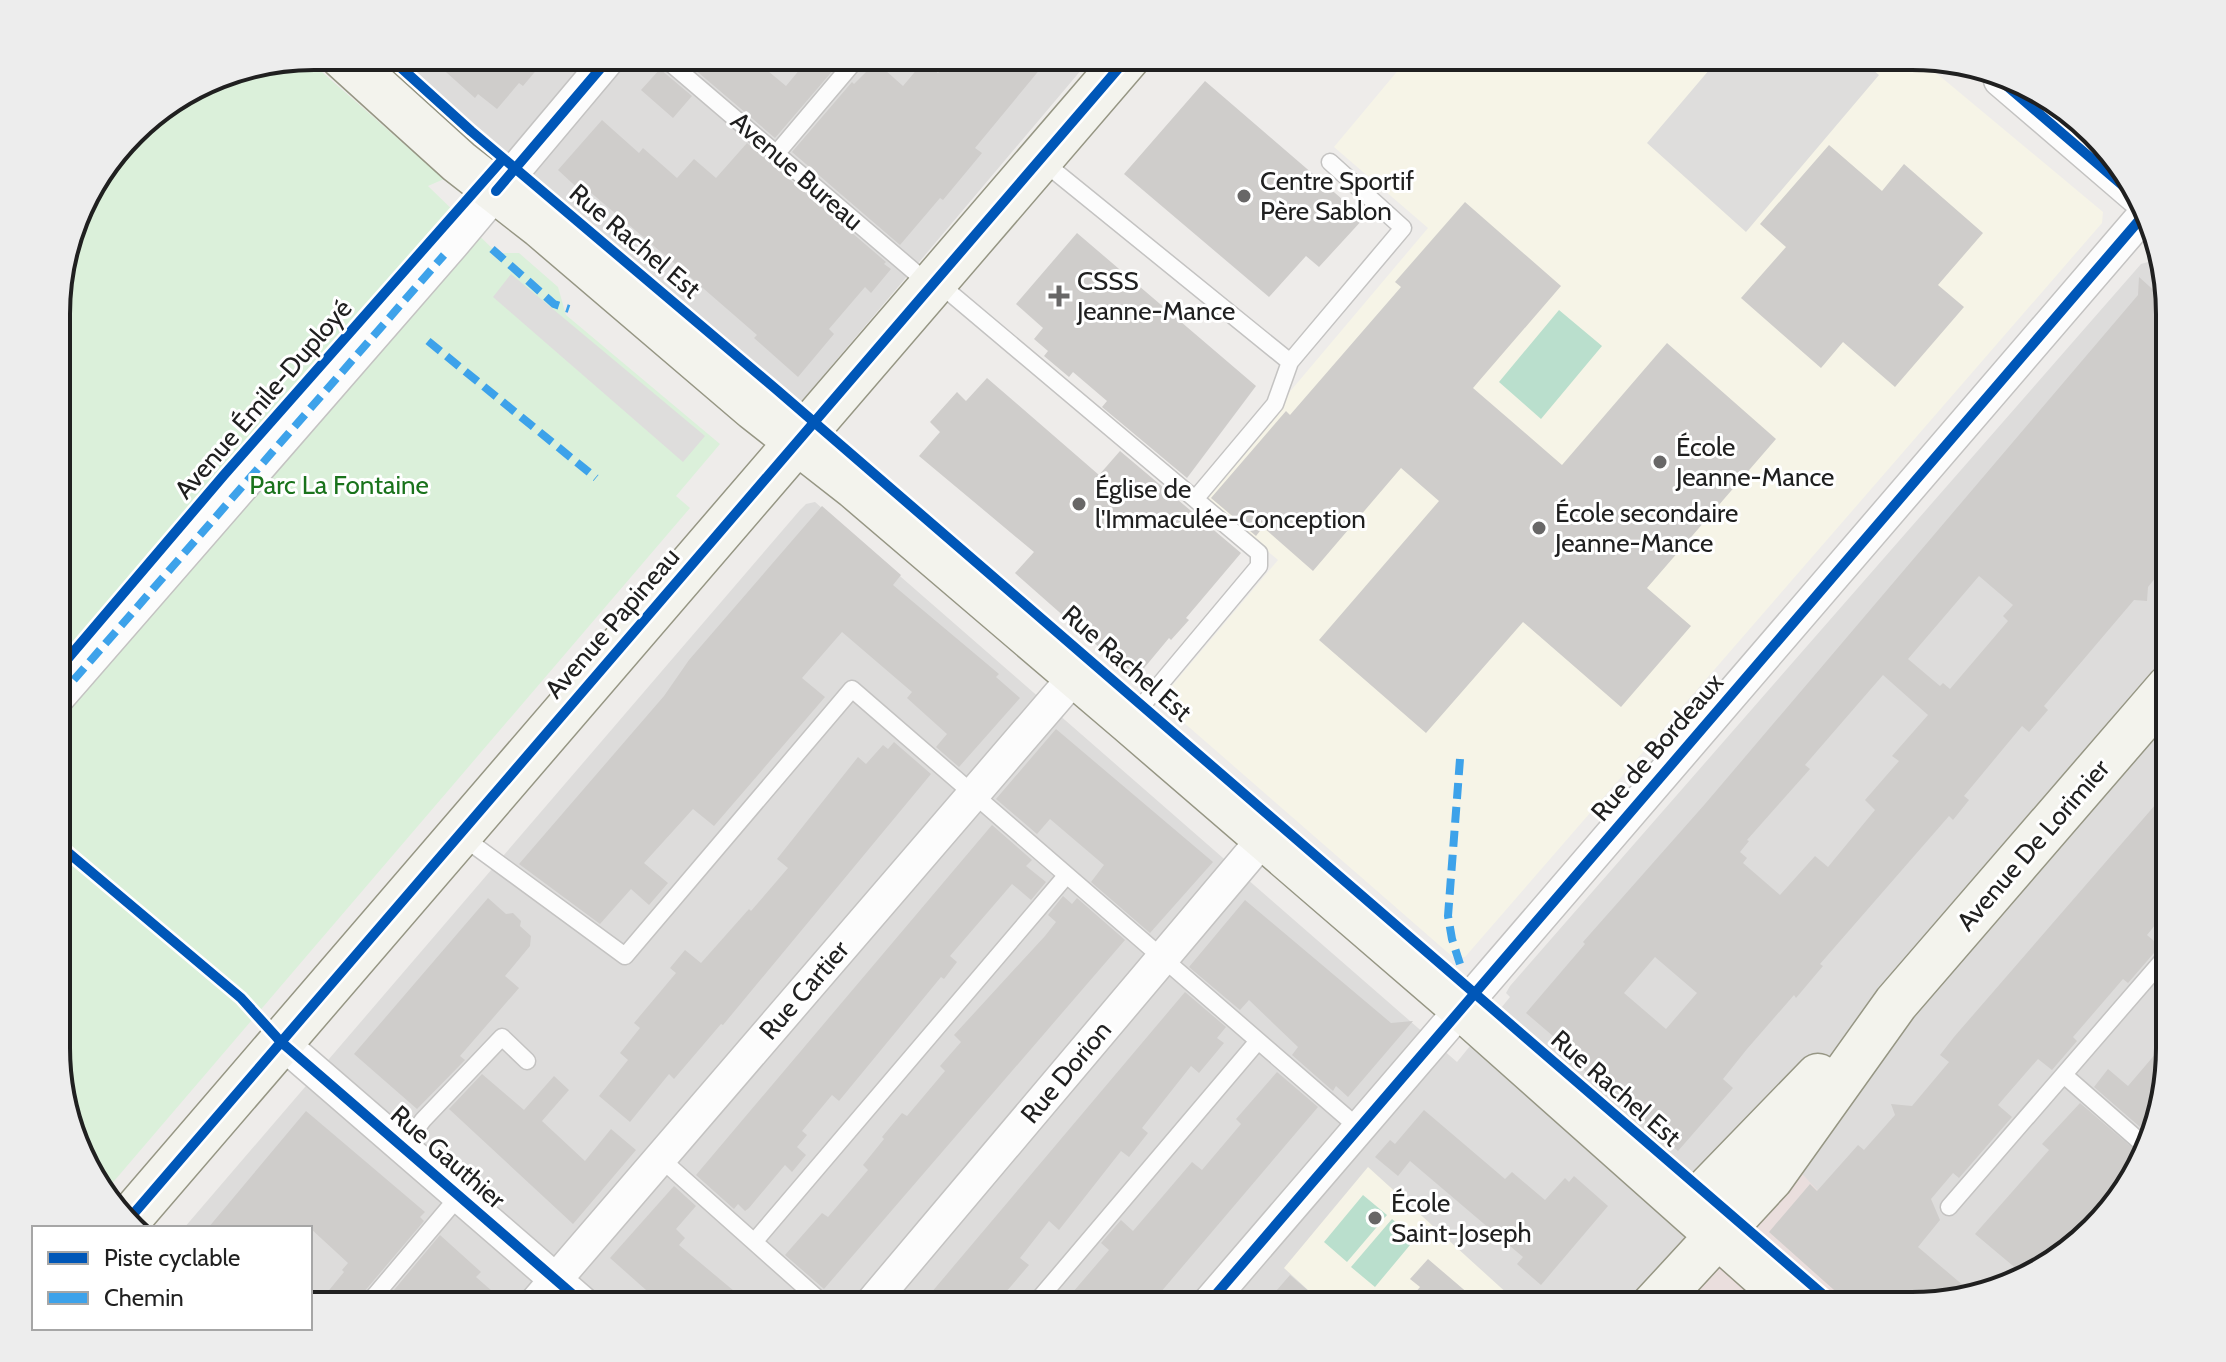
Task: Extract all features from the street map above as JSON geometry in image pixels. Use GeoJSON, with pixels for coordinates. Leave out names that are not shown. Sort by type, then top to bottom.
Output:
{"type":"FeatureCollection","features":[{"type":"Feature","properties":{"kind":"main road","name":"Rue Rachel Est"},"geometry":{"type":"LineString","coordinates":[[357,70],[459,162],[855,487],[1076,675],[1463,1009],[1780,1291]]}},
{"type":"Feature","properties":{"kind":"main road","name":"Avenue Papineau"},"geometry":{"type":"LineString","coordinates":[[135,1213],[1117,70]]}},
{"type":"Feature","properties":{"kind":"main road","name":"Avenue De Lorimier"},"geometry":{"type":"LineString","coordinates":[[1662,1291],[1704,1223],[1771,1178],[1896,1003],[2155,703]]}},
{"type":"Feature","properties":{"kind":"street","name":"Avenue Émile-Duployé"},"geometry":{"type":"LineString","coordinates":[[70,684],[444,255],[599,70]]}},
{"type":"Feature","properties":{"kind":"street"},"geometry":{"type":"LineString","coordinates":[[2017,95],[2115,178]]}},
{"type":"Feature","properties":{"kind":"street","name":"Rue de Bordeaux"},"geometry":{"type":"LineString","coordinates":[[1219,1291],[2137,222]]}},
{"type":"Feature","properties":{"kind":"street","name":"Rue Cartier"},"geometry":{"type":"LineString","coordinates":[[545,1292],[1076,675]]}},
{"type":"Feature","properties":{"kind":"street","name":"Rue Dorion"},"geometry":{"type":"LineString","coordinates":[[881,1292],[1264,838]]}},
{"type":"Feature","properties":{"kind":"street","name":"Rue Gauthier"},"geometry":{"type":"LineString","coordinates":[[280,1041],[570,1292]]}},
{"type":"Feature","properties":{"kind":"lane","name":"Avenue Bureau"},"geometry":{"type":"LineString","coordinates":[[678,70],[1259,553],[1259,566],[1129,721]]}},
{"type":"Feature","properties":{"kind":"lane"},"geometry":{"type":"LineString","coordinates":[[776,154],[847,70]]}},
{"type":"Feature","properties":{"kind":"lane"},"geometry":{"type":"LineString","coordinates":[[1040,159],[1290,362]]}},
{"type":"Feature","properties":{"kind":"lane"},"geometry":{"type":"LineString","coordinates":[[1196,498],[1275,404],[1290,362],[1403,228],[1330,162]]}},
{"type":"Feature","properties":{"kind":"lane"},"geometry":{"type":"LineString","coordinates":[[459,834],[625,956],[852,689],[1360,1129]]}},
{"type":"Feature","properties":{"kind":"lane"},"geometry":{"type":"LineString","coordinates":[[754,1242],[1066,876]]}},
{"type":"Feature","properties":{"kind":"lane"},"geometry":{"type":"LineString","coordinates":[[1949,1207],[2155,969]]}},
{"type":"Feature","properties":{"kind":"lane"},"geometry":{"type":"LineString","coordinates":[[403,1147],[423,1120],[502,1037],[527,1061]]}},
{"type":"Feature","properties":{"kind":"lane"},"geometry":{"type":"LineString","coordinates":[[1045,1292],[1258,1041]]}},
{"type":"Feature","properties":{"kind":"lane"},"geometry":{"type":"LineString","coordinates":[[2064,1075],[2138,1140]]}},
{"type":"Feature","properties":{"kind":"lane"},"geometry":{"type":"LineString","coordinates":[[660,1158],[810,1292]]}},
{"type":"Feature","properties":{"kind":"lane"},"geometry":{"type":"LineString","coordinates":[[382,1292],[459,1196]]}},
{"type":"Feature","properties":{"kind":"shaded area"},"geometry":{"type":"Polygon","coordinates":[[[412,70],[1081,70],[795,409],[412,70]]]}},
{"type":"Feature","properties":{"kind":"shaded area","name":"École secondaire Jeanne-Mance"},"geometry":{"type":"Polygon","coordinates":[[[1398,70],[1934,71],[2103,212],[2102,223],[1465,957],[1454,958],[1159,701],[1278,560],[1202,496],[1428,228],[1334,147],[1398,70]]]}},
{"type":"Feature","properties":{"kind":"shaded area"},"geometry":{"type":"Polygon","coordinates":[[[1709,70],[1873,70],[1879,75],[1746,232],[1647,143],[1709,70]]]}},
{"type":"Feature","properties":{"kind":"shaded area"},"geometry":{"type":"Polygon","coordinates":[[[2148,262],[2155,298],[2155,1064],[2143,1126],[2123,1170],[2084,1220],[2034,1259],[1990,1279],[1928,1291],[314,1292],[312,1226],[186,1226],[800,510],[806,504],[815,502],[1457,1062],[1510,997],[1506,993],[1510,986],[2141,264],[2148,262]]]}},
{"type":"Feature","properties":{"kind":"shaded area"},"geometry":{"type":"Polygon","coordinates":[[[511,274],[705,436],[683,462],[493,297],[511,274]]]}},
{"type":"Feature","properties":{"kind":"shaded area"},"geometry":{"type":"Polygon","coordinates":[[[1793,1164],[1818,1191],[1939,1290],[1928,1291],[1678,1291],[1793,1164]]]}},
{"type":"Feature","properties":{"kind":"shaded area","name":"École Saint-Joseph"},"geometry":{"type":"Polygon","coordinates":[[[1368,1167],[1505,1291],[1309,1291],[1284,1268],[1368,1167]]]}},
{"type":"Feature","properties":{"kind":"green space","name":"Parc La Fontaine"},"geometry":{"type":"Polygon","coordinates":[[[320,70],[444,179],[428,186],[497,253],[519,253],[558,287],[566,315],[720,444],[676,496],[690,508],[112,1184],[89,1141],[78,1111],[70,1048],[70,314],[72,282],[83,236],[103,192],[131,153],[153,131],[206,95],[251,78],[320,70]]]}},
{"type":"Feature","properties":{"kind":"green space"},"geometry":{"type":"Polygon","coordinates":[[[1559,310],[1602,346],[1541,419],[1499,382],[1559,310]]]}},
{"type":"Feature","properties":{"kind":"green space"},"geometry":{"type":"Polygon","coordinates":[[[1363,1195],[1387,1215],[1347,1262],[1324,1242],[1363,1195]]]}},
{"type":"Feature","properties":{"kind":"green space"},"geometry":{"type":"Polygon","coordinates":[[[1392,1219],[1415,1239],[1375,1287],[1351,1267],[1392,1219]]]}},
{"type":"Feature","properties":{"kind":"building"},"geometry":{"type":"Polygon","coordinates":[[[444,70],[536,70],[523,86],[519,83],[497,109],[478,94],[475,98],[444,70]]]}},
{"type":"Feature","properties":{"kind":"building"},"geometry":{"type":"Polygon","coordinates":[[[661,70],[692,96],[673,118],[641,90],[661,70]]]}},
{"type":"Feature","properties":{"kind":"building"},"geometry":{"type":"Polygon","coordinates":[[[695,70],[767,70],[786,86],[799,70],[833,70],[775,138],[695,70]]]}},
{"type":"Feature","properties":{"kind":"building"},"geometry":{"type":"Polygon","coordinates":[[[868,70],[885,70],[903,86],[916,70],[934,70],[938,73],[940,70],[1039,70],[975,148],[982,153],[900,245],[792,152],[852,82],[854,84],[868,70]]]}},
{"type":"Feature","properties":{"kind":"building","name":"Centre Sportif Père Sablon"},"geometry":{"type":"Polygon","coordinates":[[[1205,81],[1364,218],[1319,267],[1306,256],[1269,297],[1124,174],[1205,81]]]}},
{"type":"Feature","properties":{"kind":"building"},"geometry":{"type":"Polygon","coordinates":[[[602,120],[639,153],[643,148],[677,178],[694,159],[716,178],[747,143],[891,269],[871,293],[865,287],[829,329],[834,334],[798,377],[754,338],[757,335],[681,269],[590,192],[586,196],[558,170],[602,120]]]}},
{"type":"Feature","properties":{"kind":"building"},"geometry":{"type":"Polygon","coordinates":[[[1829,145],[1882,191],[1904,164],[1983,233],[1938,285],[1964,307],[1895,387],[1843,342],[1821,368],[1741,298],[1786,247],[1760,224],[1829,145]]]}},
{"type":"Feature","properties":{"kind":"building","name":"École Jeanne-Mance"},"geometry":{"type":"Polygon","coordinates":[[[1465,202],[1561,286],[1473,388],[1562,465],[1667,343],[1776,439],[1647,588],[1691,626],[1621,707],[1523,622],[1426,733],[1319,640],[1439,501],[1401,468],[1313,571],[1263,527],[1256,536],[1211,498],[1286,411],[1290,415],[1401,287],[1395,282],[1465,202]]]}},
{"type":"Feature","properties":{"kind":"building"},"geometry":{"type":"Polygon","coordinates":[[[1077,233],[1256,386],[1187,478],[1102,407],[1107,401],[1073,372],[1069,377],[1044,356],[1048,351],[1034,339],[1043,328],[1016,304],[1077,233]]]}},
{"type":"Feature","properties":{"kind":"building"},"geometry":{"type":"Polygon","coordinates":[[[2139,277],[2154,291],[2155,298],[2155,578],[2148,587],[2147,601],[2134,600],[2044,706],[2048,710],[2029,732],[2022,726],[1964,796],[1969,800],[1953,820],[1949,816],[1820,964],[1823,966],[1796,998],[1794,995],[1747,1049],[1723,1079],[1733,1088],[1678,1151],[1577,1064],[1581,1060],[1526,1013],[1585,944],[1583,942],[1705,804],[2138,295],[2139,277]],[[1979,576],[1908,659],[1940,686],[1943,683],[1950,689],[2008,621],[2003,616],[2013,605],[1979,576]],[[1883,675],[1805,765],[1810,769],[1740,852],[1747,858],[1743,863],[1780,895],[1815,856],[1828,867],[1875,810],[1865,800],[1899,761],[1892,756],[1928,715],[1883,675]],[[1655,957],[1624,993],[1666,1029],[1697,993],[1655,957]]]}},
{"type":"Feature","properties":{"kind":"building","name":"Église de l'Immaculée-Conception"},"geometry":{"type":"Polygon","coordinates":[[[987,378],[1099,475],[1120,451],[1241,553],[1186,618],[1189,620],[1171,640],[1169,638],[1135,679],[1015,573],[1034,552],[919,456],[940,432],[930,422],[957,392],[966,401],[987,378]]]}},
{"type":"Feature","properties":{"kind":"building"},"geometry":{"type":"Polygon","coordinates":[[[822,506],[901,575],[893,585],[999,674],[996,677],[1020,698],[959,767],[936,747],[947,734],[907,698],[912,692],[842,632],[802,678],[825,697],[714,826],[693,809],[644,863],[668,883],[649,905],[631,889],[600,924],[519,864],[822,506]]]}},
{"type":"Feature","properties":{"kind":"building"},"geometry":{"type":"Polygon","coordinates":[[[1056,729],[1213,862],[1150,933],[1091,882],[1104,865],[1050,819],[1037,834],[996,799],[1056,729]]]}},
{"type":"Feature","properties":{"kind":"building"},"geometry":{"type":"Polygon","coordinates":[[[894,742],[931,774],[723,1025],[674,1079],[669,1074],[630,1122],[599,1096],[628,1060],[620,1053],[640,1028],[634,1023],[676,973],[670,968],[685,950],[701,963],[788,868],[777,859],[858,757],[866,764],[883,745],[888,749],[894,742]]]}},
{"type":"Feature","properties":{"kind":"building"},"geometry":{"type":"Polygon","coordinates":[[[2155,805],[2155,925],[2147,935],[2155,942],[2155,952],[2128,983],[2123,979],[2073,1037],[2077,1041],[2052,1070],[2038,1059],[1998,1105],[2012,1117],[1959,1178],[1953,1173],[1931,1199],[1940,1220],[1918,1247],[1964,1286],[1928,1291],[1835,1291],[1769,1232],[1810,1184],[1817,1191],[1858,1145],[1864,1150],[1895,1115],[1891,1104],[1912,1106],[1949,1062],[1940,1055],[2155,805]]]}},
{"type":"Feature","properties":{"kind":"building"},"geometry":{"type":"Polygon","coordinates":[[[992,825],[1032,860],[1026,866],[1046,882],[1031,900],[1012,884],[950,956],[957,962],[944,979],[941,977],[839,1101],[832,1095],[802,1131],[807,1135],[797,1147],[806,1155],[792,1172],[785,1165],[749,1208],[745,1211],[738,1204],[734,1209],[696,1175],[992,825]]]}},
{"type":"Feature","properties":{"kind":"building"},"geometry":{"type":"Polygon","coordinates":[[[1063,896],[1072,904],[1077,898],[1125,940],[824,1289],[785,1255],[822,1213],[828,1217],[868,1170],[863,1165],[884,1139],[882,1137],[902,1113],[907,1116],[945,1071],[940,1066],[961,1042],[954,1035],[1056,922],[1048,915],[1063,896]]]}},
{"type":"Feature","properties":{"kind":"building"},"geometry":{"type":"Polygon","coordinates":[[[488,898],[506,914],[513,913],[521,921],[520,926],[531,936],[530,946],[505,976],[519,988],[460,1056],[465,1060],[417,1109],[354,1054],[488,898]]]}},
{"type":"Feature","properties":{"kind":"building"},"geometry":{"type":"Polygon","coordinates":[[[1245,900],[1391,1023],[1413,1021],[1348,1097],[1336,1086],[1333,1091],[1292,1055],[1298,1047],[1249,1000],[1240,1010],[1189,967],[1245,900]]]}},
{"type":"Feature","properties":{"kind":"building"},"geometry":{"type":"Polygon","coordinates":[[[1185,992],[1226,1027],[1217,1038],[1224,1043],[1199,1073],[1191,1066],[1142,1128],[1148,1133],[1129,1157],[1121,1151],[1059,1230],[1049,1221],[1020,1258],[1029,1265],[1006,1292],[932,1292],[1185,992]]]}},
{"type":"Feature","properties":{"kind":"building"},"geometry":{"type":"Polygon","coordinates":[[[2155,1054],[2151,1095],[2142,1129],[2094,1087],[2108,1069],[2128,1086],[2155,1054]]]}},
{"type":"Feature","properties":{"kind":"building"},"geometry":{"type":"Polygon","coordinates":[[[1277,1072],[1318,1107],[1161,1291],[1073,1292],[1109,1250],[1101,1243],[1121,1220],[1133,1231],[1192,1162],[1202,1170],[1241,1124],[1236,1119],[1277,1072]]]}},
{"type":"Feature","properties":{"kind":"building"},"geometry":{"type":"Polygon","coordinates":[[[482,1074],[524,1110],[554,1076],[569,1090],[542,1121],[585,1161],[611,1129],[636,1150],[573,1224],[449,1109],[482,1074]]]}},
{"type":"Feature","properties":{"kind":"building"},"geometry":{"type":"Polygon","coordinates":[[[2080,1103],[2134,1149],[2105,1196],[2084,1220],[2060,1241],[2015,1268],[1975,1234],[2049,1150],[2042,1144],[2080,1103]]]}},
{"type":"Feature","properties":{"kind":"building"},"geometry":{"type":"Polygon","coordinates":[[[1424,1110],[1505,1179],[1512,1172],[1545,1200],[1565,1178],[1569,1182],[1574,1176],[1608,1206],[1541,1285],[1517,1264],[1523,1257],[1410,1161],[1398,1176],[1375,1157],[1390,1140],[1395,1144],[1424,1110]]]}},
{"type":"Feature","properties":{"kind":"building"},"geometry":{"type":"Polygon","coordinates":[[[306,1111],[425,1212],[420,1217],[424,1221],[364,1292],[328,1292],[348,1263],[312,1230],[312,1226],[210,1226],[306,1111]]]}},
{"type":"Feature","properties":{"kind":"building"},"geometry":{"type":"Polygon","coordinates":[[[674,1186],[696,1206],[676,1229],[685,1238],[679,1245],[734,1291],[648,1292],[610,1258],[674,1186]]]}},
{"type":"Feature","properties":{"kind":"building"},"geometry":{"type":"Polygon","coordinates":[[[440,1235],[481,1272],[476,1277],[493,1292],[392,1292],[440,1235]]]}},
{"type":"Feature","properties":{"kind":"building"},"geometry":{"type":"Polygon","coordinates":[[[1428,1259],[1466,1291],[1416,1291],[1420,1287],[1410,1279],[1428,1259]]]}},
{"type":"Feature","properties":{"kind":"building"},"geometry":{"type":"Polygon","coordinates":[[[1290,1275],[1309,1291],[1276,1291],[1290,1275]]]}},
{"type":"Feature","properties":{"kind":"marked path"},"geometry":{"type":"LineString","coordinates":[[492,249],[554,304],[569,309]]}},
{"type":"Feature","properties":{"kind":"marked path"},"geometry":{"type":"LineString","coordinates":[[70,684],[444,255]]}},
{"type":"Feature","properties":{"kind":"marked path"},"geometry":{"type":"LineString","coordinates":[[428,341],[596,478]]}},
{"type":"Feature","properties":{"kind":"marked path"},"geometry":{"type":"LineString","coordinates":[[1460,759],[1448,916],[1460,964]]}},
{"type":"Feature","properties":{"kind":"cycle path"},"geometry":{"type":"LineString","coordinates":[[403,70],[1819,1291]]}},
{"type":"Feature","properties":{"kind":"cycle path"},"geometry":{"type":"LineString","coordinates":[[496,191],[599,70]]}},
{"type":"Feature","properties":{"kind":"cycle path"},"geometry":{"type":"LineString","coordinates":[[135,1213],[1117,70]]}},
{"type":"Feature","properties":{"kind":"cycle path"},"geometry":{"type":"LineString","coordinates":[[2017,95],[2115,178]]}},
{"type":"Feature","properties":{"kind":"cycle path"},"geometry":{"type":"LineString","coordinates":[[70,656],[224,475],[503,159]]}},
{"type":"Feature","properties":{"kind":"cycle path"},"geometry":{"type":"LineString","coordinates":[[1219,1291],[2137,222]]}},
{"type":"Feature","properties":{"kind":"cycle path"},"geometry":{"type":"LineString","coordinates":[[70,854],[241,998],[280,1041],[570,1292]]}},
{"type":"Feature","properties":{"kind":"place","name":"Centre Sportif Père Sablon"},"geometry":{"type":"Point","coordinates":[1244,196]}},
{"type":"Feature","properties":{"kind":"place","name":"CSSS Jeanne-Mance"},"geometry":{"type":"Point","coordinates":[1059,296]}},
{"type":"Feature","properties":{"kind":"place","name":"École Jeanne-Mance"},"geometry":{"type":"Point","coordinates":[1660,462]}},
{"type":"Feature","properties":{"kind":"place","name":"Église de l'Immaculée-Conception"},"geometry":{"type":"Point","coordinates":[1079,504]}},
{"type":"Feature","properties":{"kind":"place","name":"École secondaire Jeanne-Mance"},"geometry":{"type":"Point","coordinates":[1539,528]}},
{"type":"Feature","properties":{"kind":"place","name":"École Saint-Joseph"},"geometry":{"type":"Point","coordinates":[1375,1218]}}]}
